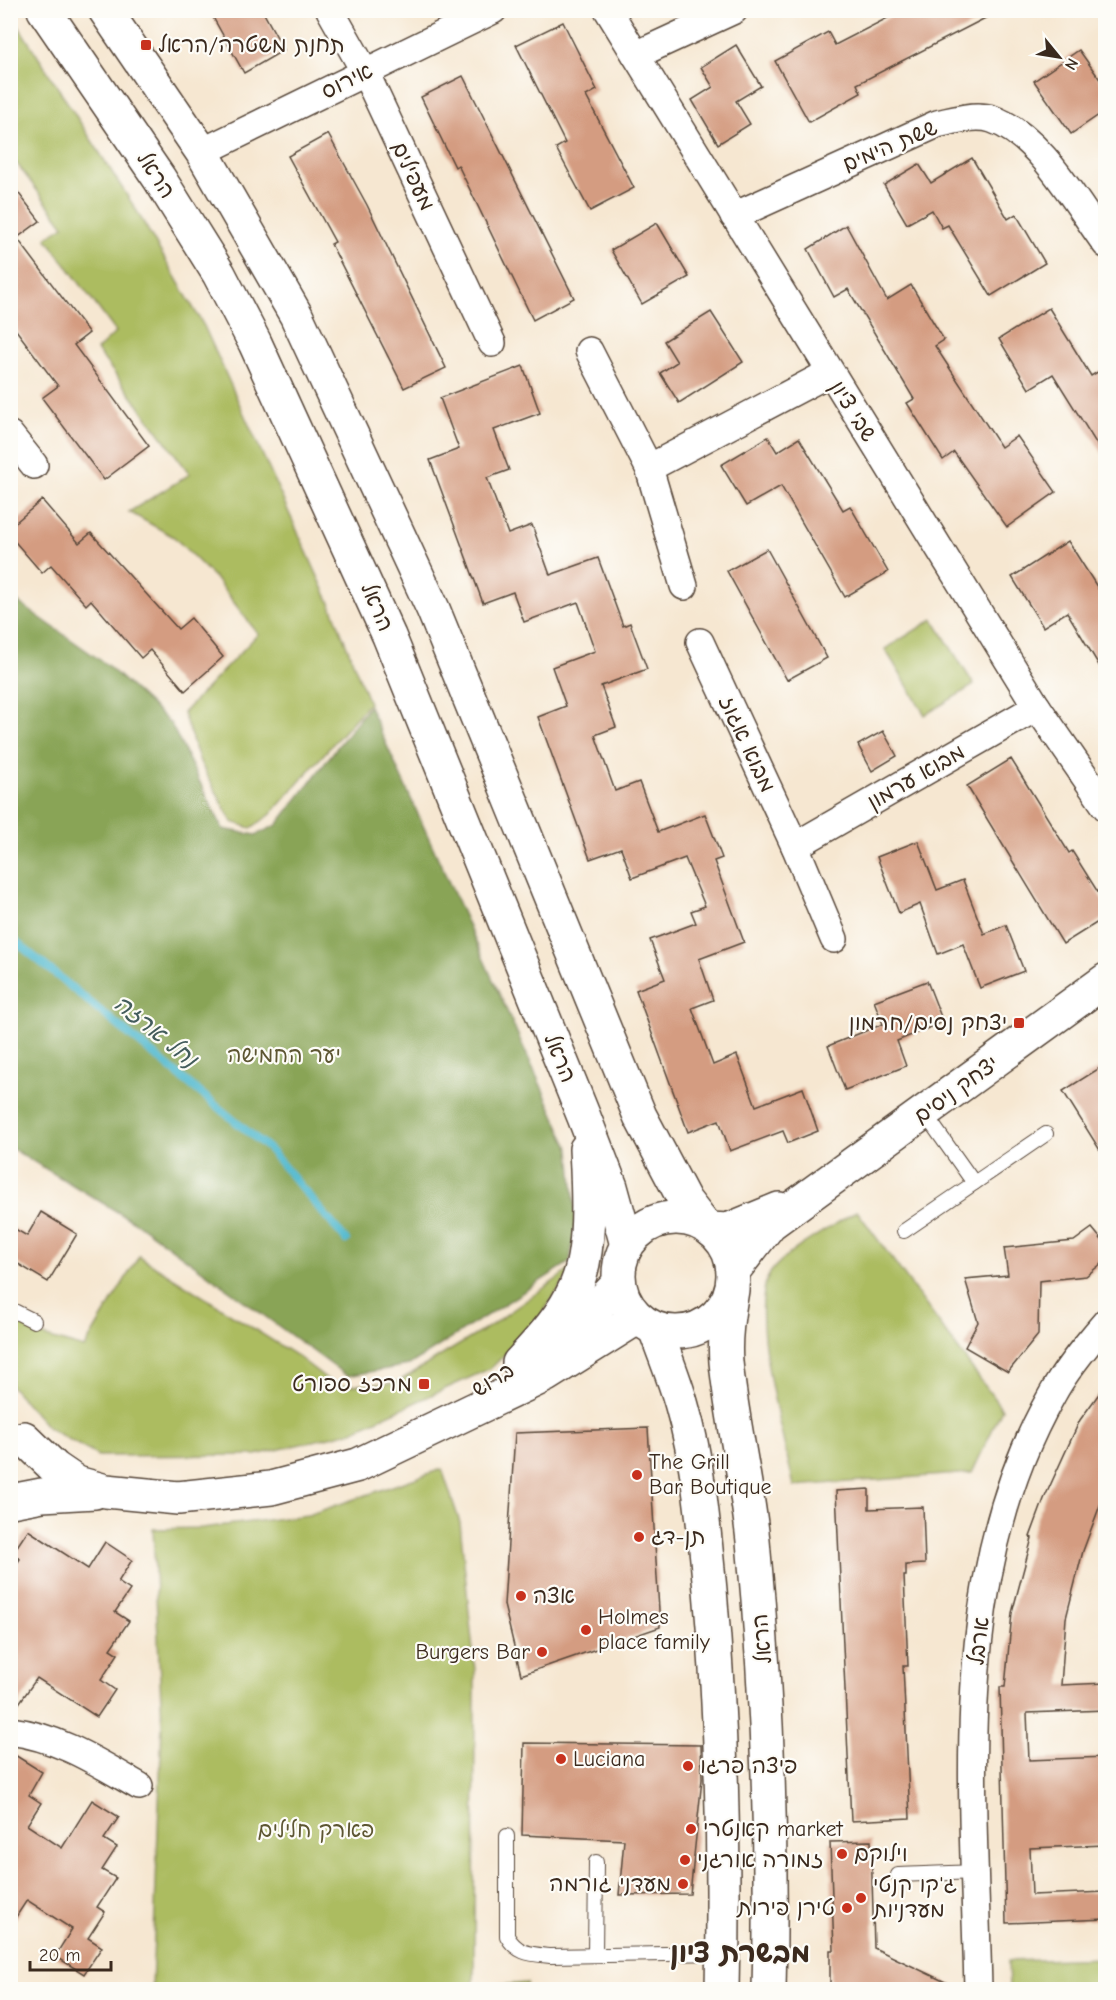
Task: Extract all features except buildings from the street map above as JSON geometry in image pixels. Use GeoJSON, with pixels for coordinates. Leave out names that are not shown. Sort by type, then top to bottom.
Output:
{"type":"FeatureCollection","features":[{"type":"Feature","properties":{"kind":"main road","name":"הראל"},"geometry":{"type":"LineString","coordinates":[[44,10],[159,178],[219,274],[255,343],[385,625],[584,1117],[611,1187],[627,1245]]}},
{"type":"Feature","properties":{"kind":"main road"},"geometry":{"type":"LineString","coordinates":[[105,10],[202,152],[296,315],[433,609],[640,1116],[685,1201],[706,1226],[722,1240],[733,1280],[724,1308],[710,1322],[693,1330],[674,1333],[646,1323]]}},
{"type":"Feature","properties":{"kind":"main road","name":"יצחק ניסים"},"geometry":{"type":"LineString","coordinates":[[733,1280],[770,1224],[925,1114],[1106,980]]}},
{"type":"Feature","properties":{"kind":"main road"},"geometry":{"type":"LineString","coordinates":[[519,1363],[552,1328],[577,1284],[586,1238],[588,1189],[584,1117]]}},
{"type":"Feature","properties":{"kind":"main road","name":"יצחק ניסים"},"geometry":{"type":"LineString","coordinates":[[706,1226],[728,1230],[746,1225],[805,1197]]}},
{"type":"Feature","properties":{"kind":"main road"},"geometry":{"type":"LineString","coordinates":[[706,1226],[687,1218],[669,1218],[653,1223],[638,1232],[627,1245],[620,1264],[619,1283],[626,1302],[646,1323],[682,1405],[691,1446],[704,1535],[717,1676],[724,1899],[722,1989]]}},
{"type":"Feature","properties":{"kind":"main road","name":"הראל"},"geometry":{"type":"LineString","coordinates":[[733,1280],[726,1328],[726,1361],[752,1528],[765,1672],[771,1899],[769,1989]]}},
{"type":"Feature","properties":{"kind":"main road","name":"ברוש"},"geometry":{"type":"LineString","coordinates":[[358,1465],[519,1363],[591,1313],[619,1283]]}},
{"type":"Feature","properties":{"kind":"main road","name":"ברוש"},"geometry":{"type":"LineString","coordinates":[[10,1501],[59,1493],[106,1491],[178,1498],[218,1496],[298,1483],[358,1465],[546,1375],[646,1323]]}},
{"type":"Feature","properties":{"kind":"main road"},"geometry":{"type":"LineString","coordinates":[[10,1501],[21,1487],[27,1472],[28,1455],[17,1430]]}},
{"type":"Feature","properties":{"kind":"main road","name":"ברוש"},"geometry":{"type":"LineString","coordinates":[[17,1430],[55,1468],[77,1483],[106,1491]]}},
{"type":"Feature","properties":{"kind":"street","name":"מעפילים"},"geometry":{"type":"LineString","coordinates":[[330,10],[365,72],[492,344]]}},
{"type":"Feature","properties":{"kind":"street","name":"אירוס"},"geometry":{"type":"LineString","coordinates":[[202,152],[493,10]]}},
{"type":"Feature","properties":{"kind":"street","name":"שבי ציון"},"geometry":{"type":"LineString","coordinates":[[608,10],[829,373],[1037,707],[1106,807]]}},
{"type":"Feature","properties":{"kind":"street"},"geometry":{"type":"LineString","coordinates":[[636,56],[734,10]]}},
{"type":"Feature","properties":{"kind":"street","name":"ששת הימים"},"geometry":{"type":"LineString","coordinates":[[734,216],[937,124],[961,119],[990,118],[1012,129],[1032,144],[1106,244]]}},
{"type":"Feature","properties":{"kind":"street"},"geometry":{"type":"LineString","coordinates":[[589,351],[649,468],[684,586]]}},
{"type":"Feature","properties":{"kind":"street"},"geometry":{"type":"LineString","coordinates":[[649,468],[829,373]]}},
{"type":"Feature","properties":{"kind":"street"},"geometry":{"type":"LineString","coordinates":[[10,435],[34,465]]}},
{"type":"Feature","properties":{"kind":"street","name":"מבוא אגוז"},"geometry":{"type":"LineString","coordinates":[[700,642],[795,846],[834,939]]}},
{"type":"Feature","properties":{"kind":"street","name":"מבוא ערמון"},"geometry":{"type":"LineString","coordinates":[[795,846],[1037,707]]}},
{"type":"Feature","properties":{"kind":"street","name":"ארבל"},"geometry":{"type":"LineString","coordinates":[[978,1989],[972,1711],[986,1587],[1000,1526],[1022,1455],[1052,1394],[1106,1322]]}},
{"type":"Feature","properties":{"kind":"street"},"geometry":{"type":"LineString","coordinates":[[10,1731],[48,1738],[75,1749],[139,1786]]}},
{"type":"Feature","properties":{"kind":"lane"},"geometry":{"type":"LineString","coordinates":[[925,1114],[974,1183]]}},
{"type":"Feature","properties":{"kind":"lane"},"geometry":{"type":"LineString","coordinates":[[904,1231],[1046,1134]]}},
{"type":"Feature","properties":{"kind":"lane"},"geometry":{"type":"LineString","coordinates":[[10,1309],[34,1321]]}},
{"type":"Feature","properties":{"kind":"lane"},"geometry":{"type":"LineString","coordinates":[[507,1836],[507,1936],[514,1948],[528,1954],[723,1953]]}},
{"type":"Feature","properties":{"kind":"lane"},"geometry":{"type":"LineString","coordinates":[[595,1955],[596,1862]]}},
{"type":"Feature","properties":{"kind":"lane"},"geometry":{"type":"LineString","coordinates":[[898,1875],[976,1872]]}},
{"type":"Feature","properties":{"kind":"green space"},"geometry":{"type":"Polygon","coordinates":[[[10,13],[135,208],[204,326],[330,603],[369,703],[270,815],[251,828],[232,822],[200,762],[183,713],[258,634],[215,578],[174,537],[129,512],[190,474],[97,350],[116,332],[46,238],[64,226],[11,156],[10,13]]]}},
{"type":"Feature","properties":{"kind":"green space","name":"יער החמישה"},"geometry":{"type":"Polygon","coordinates":[[[15,600],[107,665],[171,724],[223,829],[256,835],[277,825],[369,706],[570,1150],[576,1220],[570,1262],[409,1365],[347,1376],[141,1226],[11,1148],[10,601],[15,600]]]}},
{"type":"Feature","properties":{"kind":"green space"},"geometry":{"type":"Polygon","coordinates":[[[933,619],[974,685],[925,715],[885,649],[933,619]]]}},
{"type":"Feature","properties":{"kind":"green space"},"geometry":{"type":"Polygon","coordinates":[[[857,1211],[1002,1409],[972,1473],[794,1486],[776,1409],[765,1347],[764,1293],[769,1275],[784,1258],[857,1211]]]}},
{"type":"Feature","properties":{"kind":"green space"},"geometry":{"type":"Polygon","coordinates":[[[139,1256],[297,1356],[336,1386],[396,1383],[487,1328],[574,1267],[534,1326],[491,1368],[350,1432],[256,1455],[98,1456],[48,1428],[11,1386],[10,1317],[43,1336],[84,1348],[139,1256]]]}},
{"type":"Feature","properties":{"kind":"green space","name":"פארק חלילים"},"geometry":{"type":"Polygon","coordinates":[[[442,1469],[460,1523],[475,1671],[474,1987],[527,1983],[526,1989],[152,1989],[162,1724],[153,1529],[202,1528],[308,1515],[442,1469]]]}},
{"type":"Feature","properties":{"kind":"green space"},"geometry":{"type":"Polygon","coordinates":[[[1105,1958],[1105,1989],[1009,1989],[1008,1961],[1105,1958]]]}},
{"type":"Feature","properties":{"kind":"waterway","name":"נחל ארזה"},"geometry":{"type":"LineString","coordinates":[[10,937],[269,1149],[346,1240]]}},
{"type":"Feature","properties":{"kind":"place","name":"תחנת משטרה/הראל"},"geometry":{"type":"Point","coordinates":[146,45]}},
{"type":"Feature","properties":{"kind":"place","name":"יצחק נסים/חרמון"},"geometry":{"type":"Point","coordinates":[1019,1023]}},
{"type":"Feature","properties":{"kind":"place","name":"מרכז ספורט"},"geometry":{"type":"Point","coordinates":[424,1384]}},
{"type":"Feature","properties":{"kind":"place","name":"The Grill Bar Boutique"},"geometry":{"type":"Point","coordinates":[637,1475]}},
{"type":"Feature","properties":{"kind":"place","name":"תן-דג"},"geometry":{"type":"Point","coordinates":[639,1537]}},
{"type":"Feature","properties":{"kind":"place","name":"אצה"},"geometry":{"type":"Point","coordinates":[521,1596]}},
{"type":"Feature","properties":{"kind":"place","name":"Holmes place family"},"geometry":{"type":"Point","coordinates":[586,1630]}},
{"type":"Feature","properties":{"kind":"place","name":"Burgers Bar"},"geometry":{"type":"Point","coordinates":[542,1652]}},
{"type":"Feature","properties":{"kind":"place","name":"Luciana"},"geometry":{"type":"Point","coordinates":[561,1759]}},
{"type":"Feature","properties":{"kind":"place","name":"פיצה פרגו"},"geometry":{"type":"Point","coordinates":[688,1766]}},
{"type":"Feature","properties":{"kind":"place","name":"קאנטרי market"},"geometry":{"type":"Point","coordinates":[691,1829]}},
{"type":"Feature","properties":{"kind":"place","name":"וילוקם"},"geometry":{"type":"Point","coordinates":[842,1854]}},
{"type":"Feature","properties":{"kind":"place","name":"זמורה אורגני"},"geometry":{"type":"Point","coordinates":[685,1860]}},
{"type":"Feature","properties":{"kind":"place","name":"מעדני גורמה"},"geometry":{"type":"Point","coordinates":[683,1884]}},
{"type":"Feature","properties":{"kind":"place","name":"ג'קו קנטי מעדניות"},"geometry":{"type":"Point","coordinates":[861,1898]}},
{"type":"Feature","properties":{"kind":"place","name":"טירן פירות"},"geometry":{"type":"Point","coordinates":[847,1908]}},
{"type":"Feature","properties":{"kind":"district","name":"מבשרת ציון"},"geometry":{"type":"Point","coordinates":[740,1953]}}]}
